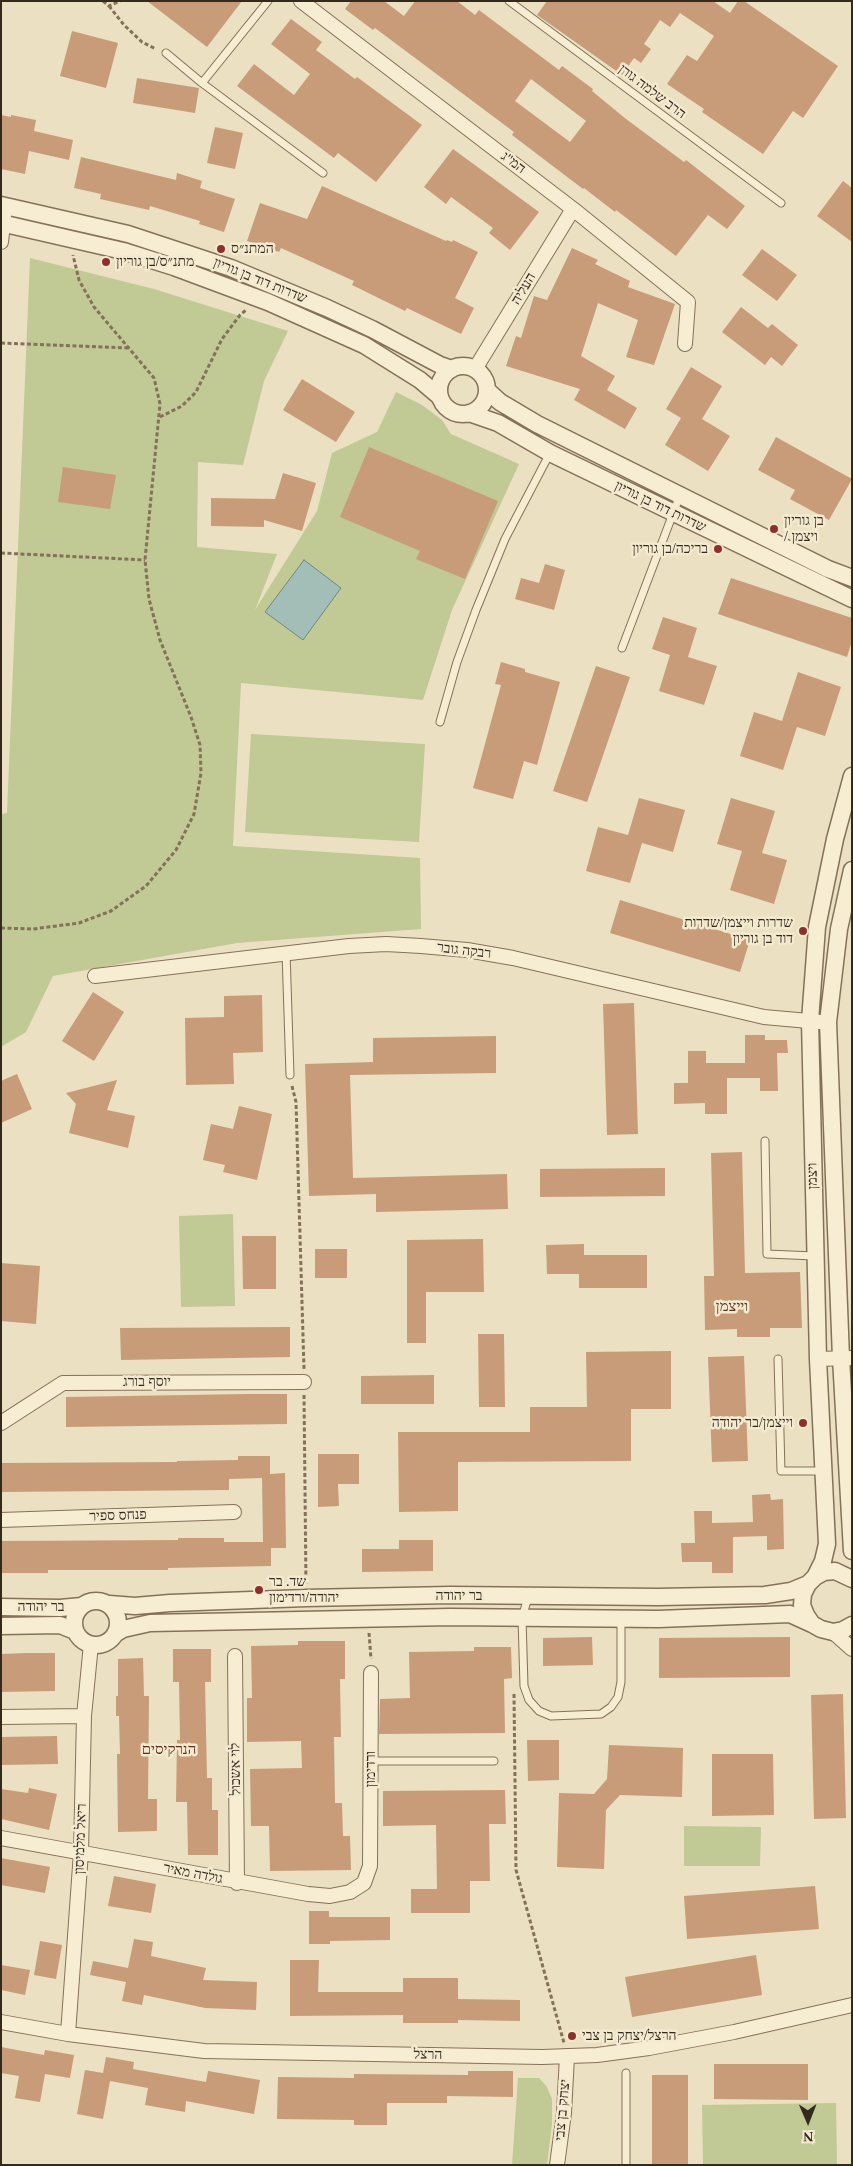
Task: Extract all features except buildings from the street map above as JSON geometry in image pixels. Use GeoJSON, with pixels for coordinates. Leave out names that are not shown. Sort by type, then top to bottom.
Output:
{"type":"FeatureCollection","features":[{"type":"Feature","properties":{"kind":"street","name":"המ\"ג"},"geometry":{"type":"LineString","coordinates":[[301,1],[573,209],[688,302],[685,344]]}},
{"type":"Feature","properties":{"kind":"street"},"geometry":{"type":"LineString","coordinates":[[1,242],[3,205]]}},
{"type":"Feature","properties":{"kind":"street","name":"שדרות דוד בן גוריון"},"geometry":{"type":"LineString","coordinates":[[3,205],[128,234],[232,268],[326,308],[372,329],[440,365],[452,368]]}},
{"type":"Feature","properties":{"kind":"street","name":"העליה"},"geometry":{"type":"LineString","coordinates":[[476,369],[573,209]]}},
{"type":"Feature","properties":{"kind":"street","name":"שדרות דוד בן גוריון"},"geometry":{"type":"LineString","coordinates":[[3,223],[73,238],[174,267],[262,299],[364,346],[420,380],[440,397]]}},
{"type":"Feature","properties":{"kind":"street"},"geometry":{"type":"LineString","coordinates":[[464,365],[476,369],[485,378],[488,391],[484,402],[480,407],[469,413],[462,414],[448,409],[440,397],[441,381],[452,368],[464,365]]}},
{"type":"Feature","properties":{"kind":"street","name":"שדרות דוד בן גוריון"},"geometry":{"type":"LineString","coordinates":[[488,391],[500,402],[537,424],[852,578]]}},
{"type":"Feature","properties":{"kind":"street","name":"שדרות דוד בן גוריון"},"geometry":{"type":"LineString","coordinates":[[469,413],[498,423],[550,453],[672,514],[852,599]]}},
{"type":"Feature","properties":{"kind":"street","name":"ויצמן"},"geometry":{"type":"LineString","coordinates":[[812,1624],[802,1606],[803,1594],[823,1561],[827,1544],[818,1359],[810,1021],[817,927],[831,856],[852,776]]}},
{"type":"Feature","properties":{"kind":"street","name":"ויצמן"},"geometry":{"type":"LineString","coordinates":[[852,870],[839,928],[828,1022],[846,1358],[852,1551]]}},
{"type":"Feature","properties":{"kind":"street","name":"רבקה גובר"},"geometry":{"type":"LineString","coordinates":[[95,976],[286,952],[386,944],[467,950],[513,958],[764,1017],[828,1022]]}},
{"type":"Feature","properties":{"kind":"street"},"geometry":{"type":"LineString","coordinates":[[818,1359],[846,1358]]}},
{"type":"Feature","properties":{"kind":"street","name":"יוסף בורג"},"geometry":{"type":"LineString","coordinates":[[1,1423],[63,1383],[304,1382]]}},
{"type":"Feature","properties":{"kind":"street","name":"פנחס ספיר"},"geometry":{"type":"LineString","coordinates":[[1,1520],[234,1512]]}},
{"type":"Feature","properties":{"kind":"street","name":"בר יהודה"},"geometry":{"type":"LineString","coordinates":[[109,1604],[135,1606],[306,1598],[450,1595],[658,1597],[766,1595],[791,1591],[824,1572],[835,1571],[852,1579]]}},
{"type":"Feature","properties":{"kind":"street"},"geometry":{"type":"LineString","coordinates":[[95,1600],[109,1604],[117,1615],[118,1628],[116,1634],[105,1643],[91,1644],[82,1640],[75,1631],[75,1618],[82,1606],[95,1600]]}},
{"type":"Feature","properties":{"kind":"street","name":"בר יהודה"},"geometry":{"type":"LineString","coordinates":[[1,1607],[60,1608],[82,1606]]}},
{"type":"Feature","properties":{"kind":"street","name":"בר יהודה"},"geometry":{"type":"LineString","coordinates":[[116,1634],[123,1629],[150,1623],[522,1618],[658,1620],[790,1614],[821,1630],[833,1632]]}},
{"type":"Feature","properties":{"kind":"street","name":"בר יהודה"},"geometry":{"type":"LineString","coordinates":[[1,1626],[60,1625],[75,1631]]}},
{"type":"Feature","properties":{"kind":"street"},"geometry":{"type":"LineString","coordinates":[[833,1632],[843,1630],[852,1625]]}},
{"type":"Feature","properties":{"kind":"street"},"geometry":{"type":"LineString","coordinates":[[833,1632],[852,1649]]}},
{"type":"Feature","properties":{"kind":"street","name":"ריאל מלמיסון"},"geometry":{"type":"LineString","coordinates":[[68,2034],[81,1852],[84,1716],[91,1644]]}},
{"type":"Feature","properties":{"kind":"street","name":"לוי אשכול"},"geometry":{"type":"LineString","coordinates":[[235,1656],[237,1883]]}},
{"type":"Feature","properties":{"kind":"street","name":"ורדימון"},"geometry":{"type":"LineString","coordinates":[[370,1866],[371,1672]]}},
{"type":"Feature","properties":{"kind":"street"},"geometry":{"type":"LineString","coordinates":[[1,1717],[84,1716]]}},
{"type":"Feature","properties":{"kind":"street","name":"גולדה מאיר"},"geometry":{"type":"LineString","coordinates":[[1,1838],[237,1883],[330,1896],[350,1892],[364,1883],[370,1866]]}},
{"type":"Feature","properties":{"kind":"street","name":"הרצל"},"geometry":{"type":"LineString","coordinates":[[1,2022],[68,2034],[204,2051],[567,2056],[597,2055],[658,2046],[734,2032],[852,2005]]}},
{"type":"Feature","properties":{"kind":"street","name":"יצחק בן צבי"},"geometry":{"type":"LineString","coordinates":[[557,2165],[564,2113],[567,2056]]}},
{"type":"Feature","properties":{"kind":"lane"},"geometry":{"type":"LineString","coordinates":[[202,83],[268,1]]}},
{"type":"Feature","properties":{"kind":"lane","name":"הרב שלמה גורן"},"geometry":{"type":"LineString","coordinates":[[508,1],[781,204]]}},
{"type":"Feature","properties":{"kind":"lane"},"geometry":{"type":"LineString","coordinates":[[166,53],[202,83],[323,173]]}},
{"type":"Feature","properties":{"kind":"lane"},"geometry":{"type":"LineString","coordinates":[[440,722],[457,662],[497,557],[550,453]]}},
{"type":"Feature","properties":{"kind":"lane"},"geometry":{"type":"LineString","coordinates":[[622,648],[680,495]]}},
{"type":"Feature","properties":{"kind":"lane"},"geometry":{"type":"LineString","coordinates":[[286,952],[290,1075]]}},
{"type":"Feature","properties":{"kind":"lane"},"geometry":{"type":"LineString","coordinates":[[766,1141],[767,1254],[816,1256]]}},
{"type":"Feature","properties":{"kind":"lane"},"geometry":{"type":"LineString","coordinates":[[778,1359],[781,1471],[823,1471]]}},
{"type":"Feature","properties":{"kind":"lane"},"geometry":{"type":"LineString","coordinates":[[528,1596],[522,1618],[524,1686],[529,1700],[539,1711],[551,1716],[601,1714],[611,1707],[618,1697],[621,1682],[621,1619]]}},
{"type":"Feature","properties":{"kind":"lane"},"geometry":{"type":"LineString","coordinates":[[371,1761],[494,1761]]}},
{"type":"Feature","properties":{"kind":"lane"},"geometry":{"type":"LineString","coordinates":[[626,2073],[626,2165]]}},
{"type":"Feature","properties":{"kind":"path"},"geometry":{"type":"LineString","coordinates":[[103,1],[142,42],[166,53]]}},
{"type":"Feature","properties":{"kind":"path"},"geometry":{"type":"LineString","coordinates":[[109,6],[120,1]]}},
{"type":"Feature","properties":{"kind":"path"},"geometry":{"type":"LineString","coordinates":[[1,928],[33,929],[79,923],[111,911],[146,886],[176,850],[194,814],[201,773],[200,745],[191,717],[160,640],[149,599],[145,560],[160,404],[154,378],[94,307],[79,280],[73,258],[73,238]]}},
{"type":"Feature","properties":{"kind":"path"},"geometry":{"type":"LineString","coordinates":[[159,417],[182,406],[196,392],[222,339],[240,315],[262,299]]}},
{"type":"Feature","properties":{"kind":"path"},"geometry":{"type":"LineString","coordinates":[[1,343],[129,348]]}},
{"type":"Feature","properties":{"kind":"path"},"geometry":{"type":"LineString","coordinates":[[1,553],[145,560]]}},
{"type":"Feature","properties":{"kind":"path"},"geometry":{"type":"LineString","coordinates":[[290,1075],[296,1102],[304,1382],[306,1598]]}},
{"type":"Feature","properties":{"kind":"path"},"geometry":{"type":"LineString","coordinates":[[368,1619],[371,1672]]}},
{"type":"Feature","properties":{"kind":"path"},"geometry":{"type":"LineString","coordinates":[[514,1686],[516,1870],[567,2056]]}},
{"type":"Feature","properties":{"kind":"green space"},"geometry":{"type":"Polygon","coordinates":[[[30,258],[154,289],[288,331],[264,381],[243,465],[198,462],[197,547],[277,554],[255,610],[317,511],[332,453],[377,432],[396,392],[422,405],[442,420],[451,434],[519,464],[452,610],[423,700],[241,683],[233,846],[420,858],[421,929],[237,943],[53,976],[26,1032],[1,1047],[1,814],[7,813],[30,258]]]}},
{"type":"Feature","properties":{"kind":"green space"},"geometry":{"type":"Polygon","coordinates":[[[251,734],[425,744],[419,842],[245,832],[251,734]]]}},
{"type":"Feature","properties":{"kind":"green space"},"geometry":{"type":"Polygon","coordinates":[[[233,1214],[235,1306],[181,1307],[179,1216],[233,1214]]]}},
{"type":"Feature","properties":{"kind":"green space"},"geometry":{"type":"Polygon","coordinates":[[[684,1826],[761,1827],[760,1866],[684,1866],[684,1826]]]}},
{"type":"Feature","properties":{"kind":"green space"},"geometry":{"type":"Polygon","coordinates":[[[518,2078],[539,2078],[547,2087],[552,2099],[552,2124],[547,2165],[512,2165],[518,2078]]]}},
{"type":"Feature","properties":{"kind":"green space"},"geometry":{"type":"Polygon","coordinates":[[[836,2103],[837,2165],[703,2165],[702,2105],[836,2103]]]}},
{"type":"Feature","properties":{"kind":"water"},"geometry":{"type":"Polygon","coordinates":[[[304,560],[341,588],[303,640],[265,612],[304,560]]]}},
{"type":"Feature","properties":{"kind":"place","name":"המתנ״ס"},"geometry":{"type":"Point","coordinates":[221,249]}},
{"type":"Feature","properties":{"kind":"place","name":"מתנ״ס/בן גוריון"},"geometry":{"type":"Point","coordinates":[106,262]}},
{"type":"Feature","properties":{"kind":"place","name":"בן גוריון / ויצמן"},"geometry":{"type":"Point","coordinates":[774,529]}},
{"type":"Feature","properties":{"kind":"place","name":"בריכה/בן גוריון"},"geometry":{"type":"Point","coordinates":[718,549]}},
{"type":"Feature","properties":{"kind":"place","name":"שדרות וייצמן/שדרות דוד בן גוריון"},"geometry":{"type":"Point","coordinates":[803,931]}},
{"type":"Feature","properties":{"kind":"place","name":"וייצמן/בר יהודה"},"geometry":{"type":"Point","coordinates":[803,1423]}},
{"type":"Feature","properties":{"kind":"place","name":"שד. בר יהודה/ורדימון"},"geometry":{"type":"Point","coordinates":[259,1590]}},
{"type":"Feature","properties":{"kind":"place","name":"הרצל/יצחק בן צבי"},"geometry":{"type":"Point","coordinates":[572,2036]}},
{"type":"Feature","properties":{"kind":"district","name":"וייצמן"},"geometry":{"type":"Point","coordinates":[732,1307]}},
{"type":"Feature","properties":{"kind":"district","name":"הנרקיסים"},"geometry":{"type":"Point","coordinates":[169,1750]}}]}
